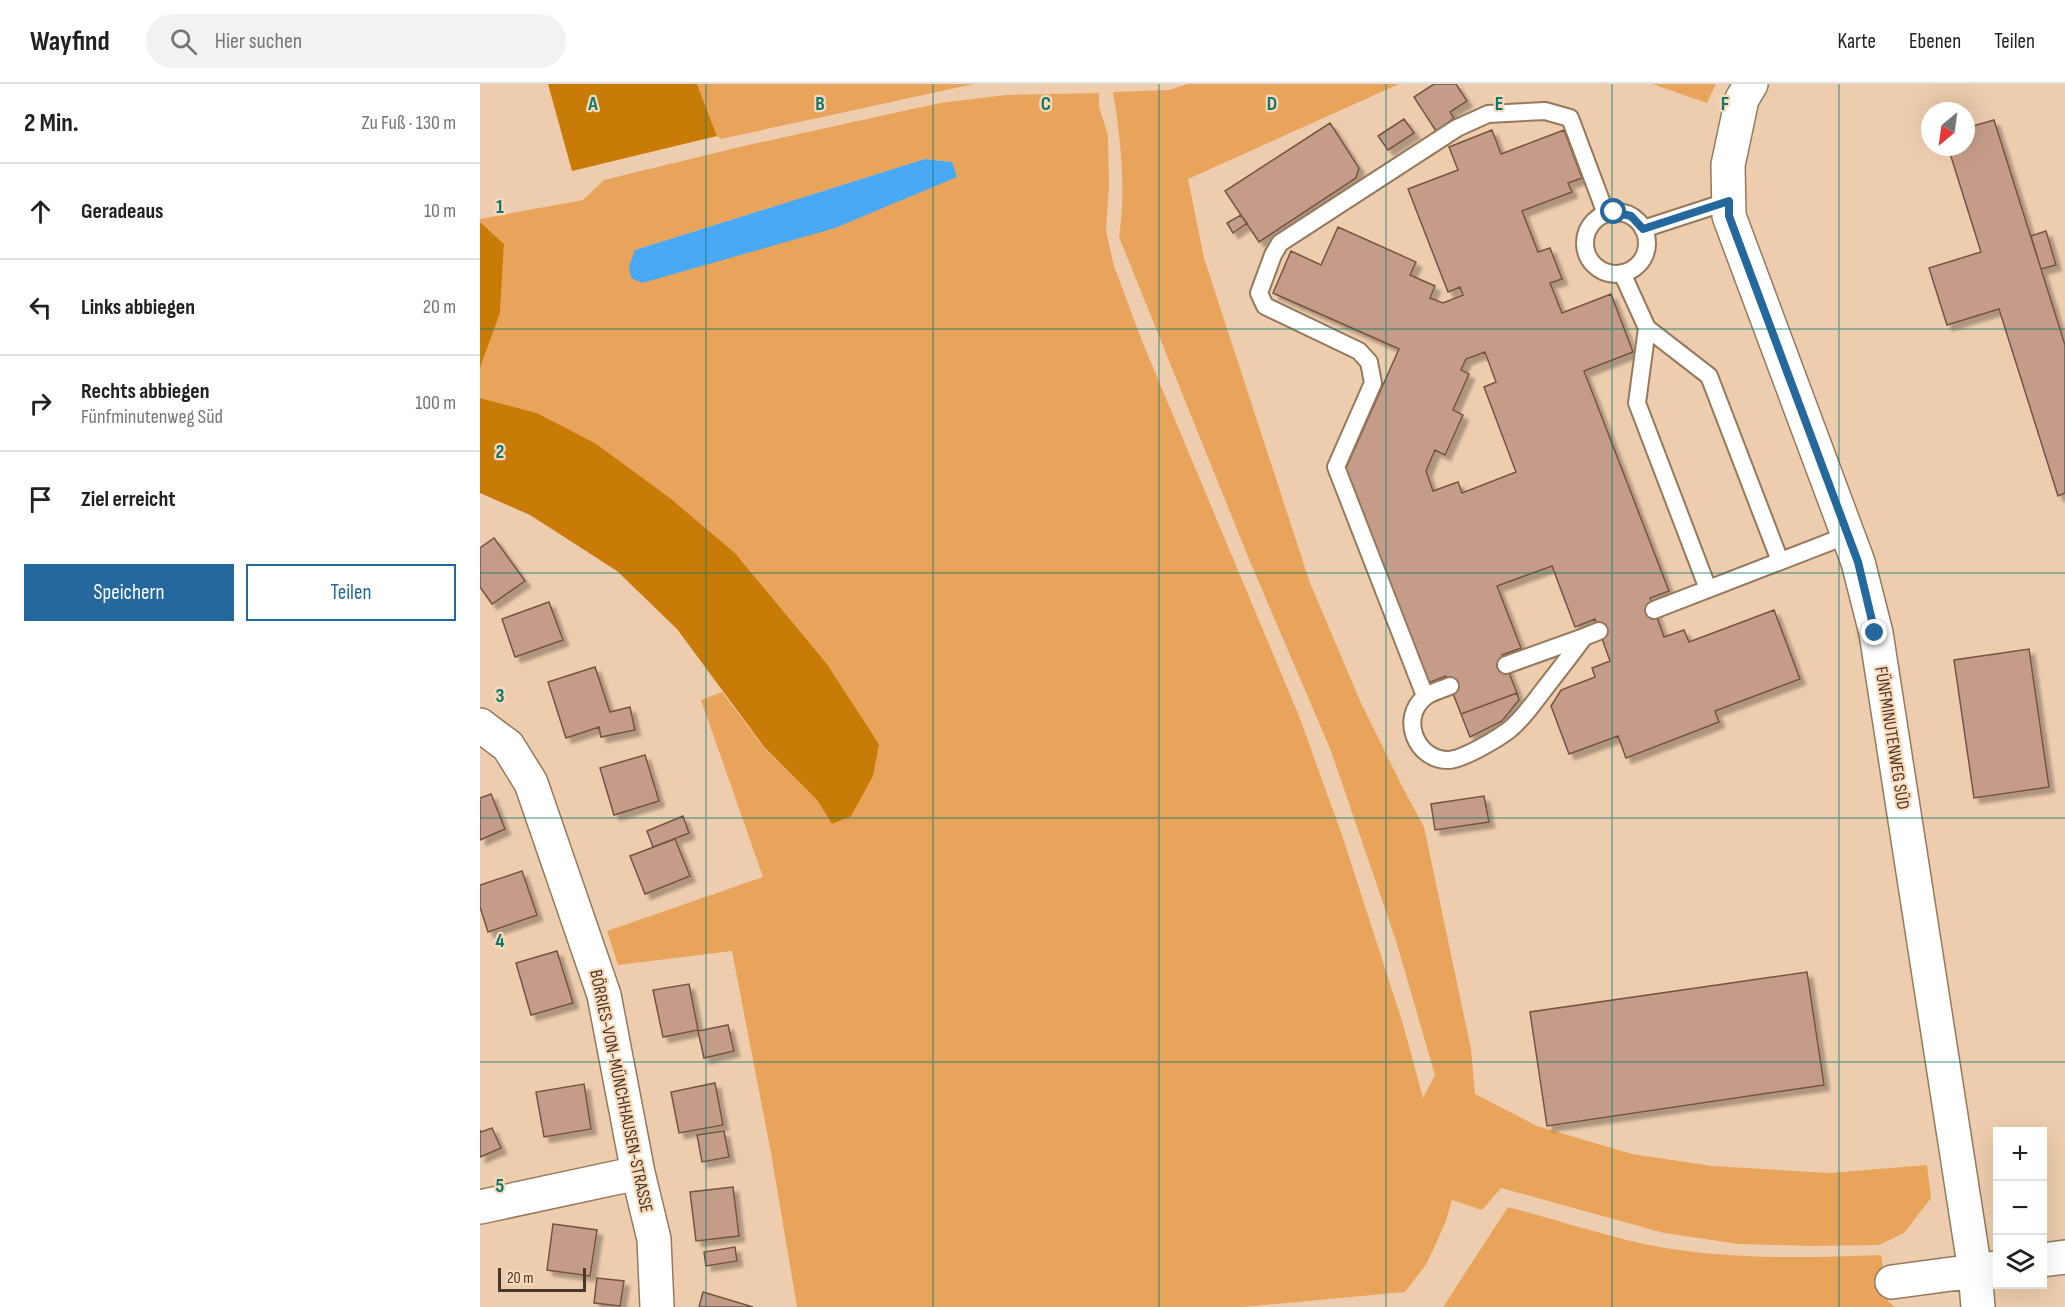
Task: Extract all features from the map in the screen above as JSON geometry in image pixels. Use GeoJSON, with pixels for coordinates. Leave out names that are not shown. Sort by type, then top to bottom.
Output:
{"type":"FeatureCollection","features":[{"type":"Feature","properties":{"kind":"street","name":"FÜNFMINUTENWEG SÜD"},"geometry":{"type":"LineString","coordinates":[[1750,84],[1742,99],[1728,165],[1729,216],[1858,562],[1875,633],[1986,1270],[1978,1307]]}},
{"type":"Feature","properties":{"kind":"street","name":"BÖRRIES-VON-MÜNCHHAUSEN-STRASSE"},"geometry":{"type":"LineString","coordinates":[[480,725],[508,746],[531,783],[604,996],[638,1173],[654,1239],[657,1307]]}},
{"type":"Feature","properties":{"kind":"street"},"geometry":{"type":"LineString","coordinates":[[480,1207],[638,1173]]}},
{"type":"Feature","properties":{"kind":"street"},"geometry":{"type":"LineString","coordinates":[[2047,1259],[2065,1257]]}},
{"type":"Feature","properties":{"kind":"street"},"geometry":{"type":"LineString","coordinates":[[1892,1282],[1986,1270]]}},
{"type":"Feature","properties":{"kind":"lane"},"geometry":{"type":"LineString","coordinates":[[1425,696],[1336,467],[1373,383],[1369,362],[1359,351],[1265,306],[1259,293],[1273,255],[1280,243],[1457,128],[1488,114],[1545,111],[1570,118],[1606,213]]}},
{"type":"Feature","properties":{"kind":"lane"},"geometry":{"type":"LineString","coordinates":[[1643,229],[1729,201]]}},
{"type":"Feature","properties":{"kind":"lane"},"geometry":{"type":"LineString","coordinates":[[1606,213],[1626,214],[1636,220],[1643,229],[1646,241],[1642,259],[1634,268],[1623,273],[1610,273],[1599,269],[1590,261],[1585,238],[1589,227],[1597,218],[1606,213]]}},
{"type":"Feature","properties":{"kind":"lane"},"geometry":{"type":"LineString","coordinates":[[1623,273],[1647,328],[1709,376],[1780,561]]}},
{"type":"Feature","properties":{"kind":"lane"},"geometry":{"type":"LineString","coordinates":[[1647,328],[1637,403],[1708,589]]}},
{"type":"Feature","properties":{"kind":"lane"},"geometry":{"type":"LineString","coordinates":[[1654,610],[1848,535]]}},
{"type":"Feature","properties":{"kind":"lane"},"geometry":{"type":"LineString","coordinates":[[1450,686],[1425,696],[1413,717],[1412,729],[1421,749],[1440,759],[1450,760],[1461,757],[1508,731],[1521,719],[1591,634],[1506,665]]}},
{"type":"Feature","properties":{"kind":"shaded area"},"geometry":{"type":"Polygon","coordinates":[[[548,84],[697,84],[717,136],[572,171],[548,84]]]}},
{"type":"Feature","properties":{"kind":"shaded area"},"geometry":{"type":"Polygon","coordinates":[[[697,84],[974,84],[721,139],[717,136],[697,84]]]}},
{"type":"Feature","properties":{"kind":"shaded area"},"geometry":{"type":"Polygon","coordinates":[[[1188,84],[1399,84],[1188,179],[1204,258],[1310,583],[1361,703],[1424,827],[1471,1049],[1475,1094],[1537,1126],[1632,1154],[1712,1166],[1829,1173],[1927,1165],[1931,1198],[1904,1233],[1879,1245],[1739,1244],[1664,1233],[1501,1188],[1482,1210],[1452,1200],[1446,1221],[1427,1263],[1405,1292],[1243,1307],[797,1307],[771,1153],[732,951],[618,965],[607,931],[763,877],[701,700],[722,692],[765,749],[817,800],[832,824],[879,744],[827,664],[735,553],[670,498],[595,443],[537,413],[480,398],[480,368],[500,313],[504,244],[480,222],[480,219],[583,200],[604,180],[748,145],[940,103],[1006,95],[1099,93],[1099,107],[1108,135],[1109,186],[1106,231],[1114,266],[1142,341],[1299,716],[1342,835],[1403,1024],[1423,1098],[1435,1075],[1396,941],[1331,751],[1251,564],[1119,237],[1122,164],[1113,92],[1169,90],[1188,84]],[[925,159],[635,250],[952,162],[925,159]]]}},
{"type":"Feature","properties":{"kind":"shaded area"},"geometry":{"type":"Polygon","coordinates":[[[1652,84],[1716,84],[1707,103],[1652,84]]]}},
{"type":"Feature","properties":{"kind":"shaded area"},"geometry":{"type":"Polygon","coordinates":[[[480,222],[504,244],[500,313],[480,368],[480,222]]]}},
{"type":"Feature","properties":{"kind":"shaded area"},"geometry":{"type":"Polygon","coordinates":[[[480,398],[537,413],[595,443],[670,498],[735,553],[827,664],[879,744],[873,776],[851,816],[832,824],[817,800],[765,748],[677,629],[617,571],[530,515],[480,493],[480,398]]]}},
{"type":"Feature","properties":{"kind":"shaded area"},"geometry":{"type":"Polygon","coordinates":[[[1508,1207],[1627,1240],[1703,1253],[1762,1257],[1881,1255],[1888,1301],[1895,1307],[1443,1307],[1508,1207]]]}},
{"type":"Feature","properties":{"kind":"water"},"geometry":{"type":"Polygon","coordinates":[[[925,159],[952,162],[957,177],[835,228],[642,283],[631,278],[629,266],[635,250],[925,159]]]}},
{"type":"Feature","properties":{"kind":"building"},"geometry":{"type":"Polygon","coordinates":[[[1434,84],[1456,84],[1467,101],[1450,112],[1454,118],[1436,131],[1414,97],[1434,84]]]}},
{"type":"Feature","properties":{"kind":"building"},"geometry":{"type":"Polygon","coordinates":[[[1404,119],[1414,133],[1388,150],[1378,136],[1404,119]]]}},
{"type":"Feature","properties":{"kind":"building"},"geometry":{"type":"Polygon","coordinates":[[[1994,120],[2065,345],[2065,493],[2058,496],[1999,309],[1947,325],[1929,268],[1981,252],[1951,156],[1975,156],[1975,125],[1994,120]]]}},
{"type":"Feature","properties":{"kind":"building"},"geometry":{"type":"Polygon","coordinates":[[[1330,123],[1359,168],[1356,178],[1259,242],[1225,191],[1330,123]]]}},
{"type":"Feature","properties":{"kind":"building"},"geometry":{"type":"Polygon","coordinates":[[[1492,130],[1501,154],[1564,130],[1582,178],[1568,183],[1572,192],[1522,211],[1538,252],[1550,248],[1562,279],[1550,283],[1562,313],[1611,294],[1633,352],[1584,371],[1669,591],[1650,598],[1664,637],[1684,630],[1689,642],[1774,610],[1800,679],[1715,711],[1719,722],[1626,758],[1618,736],[1569,754],[1551,706],[1561,690],[1595,677],[1592,668],[1610,661],[1595,619],[1575,627],[1552,566],[1497,586],[1521,648],[1502,655],[1517,693],[1461,714],[1446,676],[1428,683],[1346,468],[1399,349],[1273,293],[1291,251],[1321,265],[1338,227],[1416,262],[1410,275],[1435,286],[1430,298],[1443,303],[1463,295],[1460,287],[1448,292],[1408,189],[1458,170],[1449,147],[1492,130]],[[1485,352],[1466,359],[1461,370],[1469,374],[1453,410],[1463,415],[1445,455],[1435,450],[1426,471],[1433,491],[1458,482],[1462,493],[1516,472],[1484,387],[1496,382],[1485,352]]]}},
{"type":"Feature","properties":{"kind":"building"},"geometry":{"type":"Polygon","coordinates":[[[1241,215],[1247,223],[1233,233],[1227,223],[1241,215]]]}},
{"type":"Feature","properties":{"kind":"building"},"geometry":{"type":"Polygon","coordinates":[[[2046,231],[2056,265],[2041,269],[2031,236],[2046,231]]]}},
{"type":"Feature","properties":{"kind":"building"},"geometry":{"type":"Polygon","coordinates":[[[494,538],[525,581],[492,604],[480,587],[480,548],[494,538]]]}},
{"type":"Feature","properties":{"kind":"building"},"geometry":{"type":"Polygon","coordinates":[[[549,602],[563,640],[515,657],[502,619],[549,602]]]}},
{"type":"Feature","properties":{"kind":"building"},"geometry":{"type":"Polygon","coordinates":[[[2029,649],[2049,787],[1974,798],[1954,660],[2029,649]]]}},
{"type":"Feature","properties":{"kind":"building"},"geometry":{"type":"Polygon","coordinates":[[[595,667],[610,712],[630,707],[635,730],[601,737],[599,727],[566,738],[548,682],[595,667]]]}},
{"type":"Feature","properties":{"kind":"building"},"geometry":{"type":"Polygon","coordinates":[[[1517,693],[1519,700],[1502,721],[1470,737],[1461,714],[1517,693]]]}},
{"type":"Feature","properties":{"kind":"building"},"geometry":{"type":"Polygon","coordinates":[[[645,755],[659,801],[614,815],[600,768],[645,755]]]}},
{"type":"Feature","properties":{"kind":"building"},"geometry":{"type":"Polygon","coordinates":[[[491,794],[505,829],[480,840],[480,798],[491,794]]]}},
{"type":"Feature","properties":{"kind":"building"},"geometry":{"type":"Polygon","coordinates":[[[1484,796],[1489,822],[1435,830],[1431,804],[1484,796]]]}},
{"type":"Feature","properties":{"kind":"building"},"geometry":{"type":"Polygon","coordinates":[[[683,816],[689,833],[653,847],[647,831],[683,816]]]}},
{"type":"Feature","properties":{"kind":"building"},"geometry":{"type":"Polygon","coordinates":[[[675,839],[690,876],[645,894],[630,856],[675,839]]]}},
{"type":"Feature","properties":{"kind":"building"},"geometry":{"type":"Polygon","coordinates":[[[522,871],[537,915],[488,932],[480,907],[480,885],[522,871]]]}},
{"type":"Feature","properties":{"kind":"building"},"geometry":{"type":"Polygon","coordinates":[[[557,951],[573,1003],[531,1015],[516,963],[557,951]]]}},
{"type":"Feature","properties":{"kind":"building"},"geometry":{"type":"Polygon","coordinates":[[[1807,972],[1824,1085],[1547,1126],[1530,1012],[1807,972]]]}},
{"type":"Feature","properties":{"kind":"building"},"geometry":{"type":"Polygon","coordinates":[[[689,984],[698,1030],[663,1037],[653,990],[689,984]]]}},
{"type":"Feature","properties":{"kind":"building"},"geometry":{"type":"Polygon","coordinates":[[[728,1025],[734,1051],[704,1058],[698,1031],[728,1025]]]}},
{"type":"Feature","properties":{"kind":"building"},"geometry":{"type":"Polygon","coordinates":[[[715,1083],[723,1125],[679,1133],[671,1092],[715,1083]]]}},
{"type":"Feature","properties":{"kind":"building"},"geometry":{"type":"Polygon","coordinates":[[[584,1084],[591,1129],[544,1137],[536,1092],[584,1084]]]}},
{"type":"Feature","properties":{"kind":"building"},"geometry":{"type":"Polygon","coordinates":[[[492,1128],[501,1148],[480,1157],[480,1130],[481,1132],[492,1128]]]}},
{"type":"Feature","properties":{"kind":"building"},"geometry":{"type":"Polygon","coordinates":[[[724,1131],[729,1157],[702,1162],[697,1135],[724,1131]]]}},
{"type":"Feature","properties":{"kind":"building"},"geometry":{"type":"Polygon","coordinates":[[[733,1187],[739,1236],[696,1241],[690,1192],[733,1187]]]}},
{"type":"Feature","properties":{"kind":"building"},"geometry":{"type":"Polygon","coordinates":[[[553,1224],[597,1230],[590,1276],[547,1270],[553,1224]]]}},
{"type":"Feature","properties":{"kind":"building"},"geometry":{"type":"Polygon","coordinates":[[[735,1247],[737,1261],[706,1266],[704,1252],[735,1247]]]}},
{"type":"Feature","properties":{"kind":"building"},"geometry":{"type":"Polygon","coordinates":[[[597,1278],[624,1281],[620,1306],[594,1303],[597,1278]]]}},
{"type":"Feature","properties":{"kind":"building"},"geometry":{"type":"Polygon","coordinates":[[[703,1292],[753,1307],[699,1307],[703,1292]]]}},
{"type":"Feature","properties":{"kind":"route"},"geometry":{"type":"LineString","coordinates":[[1614,212],[1631,216],[1643,229],[1729,201],[1729,216],[1858,562],[1875,633]]}}]}
